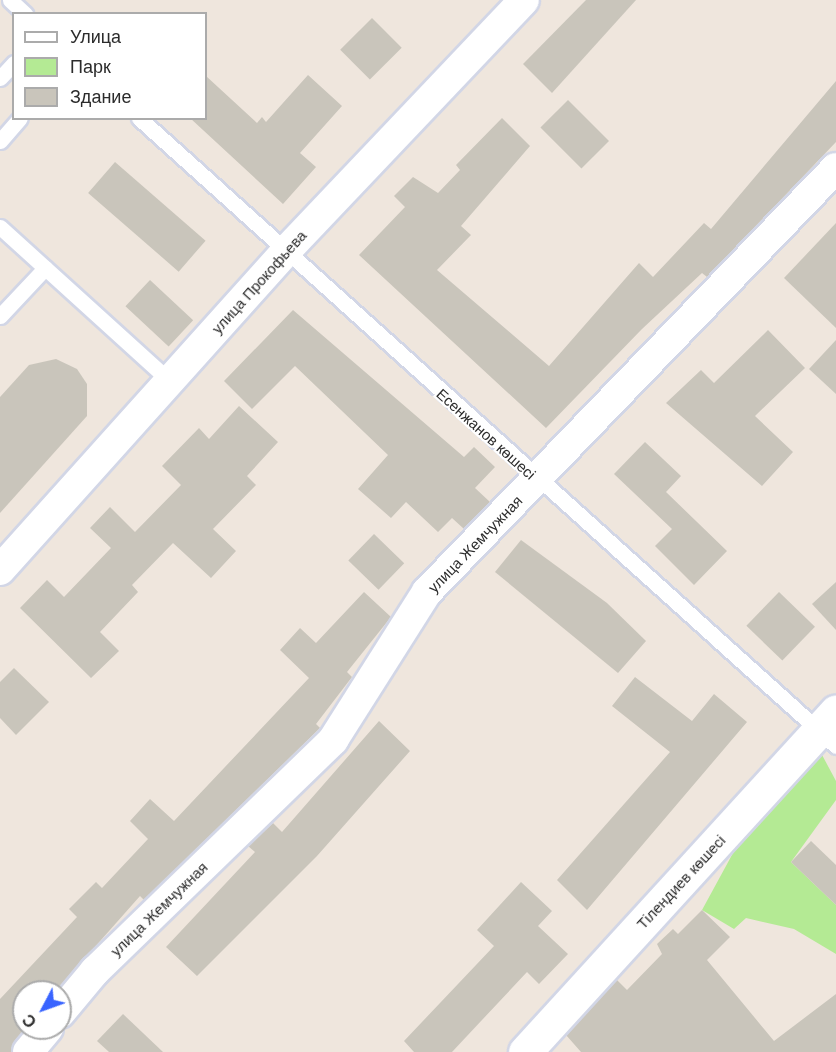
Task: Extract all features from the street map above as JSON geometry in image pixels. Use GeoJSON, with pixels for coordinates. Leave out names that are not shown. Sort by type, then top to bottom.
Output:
{"type":"FeatureCollection","features":[{"type":"Feature","properties":{"kind":"street","name":"улица Прокофьева"},"geometry":{"type":"LineString","coordinates":[[0,570],[285,252],[524,0]]}},
{"type":"Feature","properties":{"kind":"street","name":"улица Жемчужная"},"geometry":{"type":"LineString","coordinates":[[72,999],[95,971],[333,740],[427,592],[537,481],[836,168]]}},
{"type":"Feature","properties":{"kind":"street","name":"Тілендиев көшесі"},"geometry":{"type":"LineString","coordinates":[[525,1052],[830,730]]}},
{"type":"Feature","properties":{"kind":"street"},"geometry":{"type":"LineString","coordinates":[[28,1052],[38,1040]]}},
{"type":"Feature","properties":{"kind":"lane"},"geometry":{"type":"LineString","coordinates":[[10,0],[22,12]]}},
{"type":"Feature","properties":{"kind":"lane"},"geometry":{"type":"LineString","coordinates":[[0,78],[12,65]]}},
{"type":"Feature","properties":{"kind":"lane"},"geometry":{"type":"LineString","coordinates":[[0,141],[18,120]]}},
{"type":"Feature","properties":{"kind":"lane","name":"Есенжанов көшесі"},"geometry":{"type":"LineString","coordinates":[[141,120],[537,481],[830,730]]}},
{"type":"Feature","properties":{"kind":"lane"},"geometry":{"type":"LineString","coordinates":[[0,227],[170,381]]}},
{"type":"Feature","properties":{"kind":"lane"},"geometry":{"type":"LineString","coordinates":[[0,316],[45,268]]}},
{"type":"Feature","properties":{"kind":"green space"},"geometry":{"type":"Polygon","coordinates":[[[821,753],[836,781],[836,800],[791,862],[836,905],[836,954],[794,929],[746,918],[734,929],[702,910],[751,820],[821,753]]]}},
{"type":"Feature","properties":{"kind":"building"},"geometry":{"type":"Polygon","coordinates":[[[586,0],[636,0],[552,93],[523,64],[586,0]]]}},
{"type":"Feature","properties":{"kind":"building"},"geometry":{"type":"Polygon","coordinates":[[[372,18],[402,48],[370,80],[340,50],[372,18]]]}},
{"type":"Feature","properties":{"kind":"building"},"geometry":{"type":"Polygon","coordinates":[[[308,75],[342,106],[300,153],[316,167],[283,204],[192,120],[207,120],[207,77],[257,123],[262,117],[266,122],[308,75]]]}},
{"type":"Feature","properties":{"kind":"building"},"geometry":{"type":"Polygon","coordinates":[[[836,81],[836,142],[707,277],[702,273],[642,329],[546,428],[359,255],[405,207],[394,196],[413,177],[438,193],[460,170],[456,165],[502,118],[530,146],[461,226],[471,235],[437,270],[549,366],[639,263],[653,277],[704,223],[711,229],[836,81]]]}},
{"type":"Feature","properties":{"kind":"building"},"geometry":{"type":"Polygon","coordinates":[[[568,100],[609,141],[581,169],[540,128],[568,100]]]}},
{"type":"Feature","properties":{"kind":"building"},"geometry":{"type":"Polygon","coordinates":[[[115,162],[206,241],[179,272],[88,193],[115,162]]]}},
{"type":"Feature","properties":{"kind":"building"},"geometry":{"type":"Polygon","coordinates":[[[836,223],[836,328],[784,278],[836,223]]]}},
{"type":"Feature","properties":{"kind":"building"},"geometry":{"type":"Polygon","coordinates":[[[150,280],[193,320],[169,347],[125,306],[150,280]]]}},
{"type":"Feature","properties":{"kind":"building"},"geometry":{"type":"Polygon","coordinates":[[[293,310],[464,457],[474,447],[495,467],[475,488],[490,502],[464,529],[452,518],[438,532],[406,502],[391,518],[358,489],[388,455],[295,366],[252,409],[224,381],[293,310]]]}},
{"type":"Feature","properties":{"kind":"building"},"geometry":{"type":"Polygon","coordinates":[[[768,330],[805,368],[755,416],[793,452],[762,486],[666,403],[701,370],[714,383],[768,330]]]}},
{"type":"Feature","properties":{"kind":"building"},"geometry":{"type":"Polygon","coordinates":[[[836,340],[836,394],[809,369],[836,340]]]}},
{"type":"Feature","properties":{"kind":"building"},"geometry":{"type":"Polygon","coordinates":[[[56,359],[77,369],[87,384],[87,416],[0,513],[0,397],[29,365],[56,359]]]}},
{"type":"Feature","properties":{"kind":"building"},"geometry":{"type":"Polygon","coordinates":[[[239,406],[278,442],[247,476],[256,485],[213,529],[236,551],[211,578],[173,543],[132,585],[138,592],[100,632],[119,651],[91,678],[20,608],[47,580],[64,597],[111,548],[90,528],[110,507],[135,532],[181,485],[162,466],[199,428],[209,439],[239,406]]]}},
{"type":"Feature","properties":{"kind":"building"},"geometry":{"type":"Polygon","coordinates":[[[645,442],[681,476],[666,492],[727,551],[694,585],[655,546],[672,529],[614,474],[645,442]]]}},
{"type":"Feature","properties":{"kind":"building"},"geometry":{"type":"Polygon","coordinates":[[[374,534],[404,563],[379,590],[348,561],[374,534]]]}},
{"type":"Feature","properties":{"kind":"building"},"geometry":{"type":"Polygon","coordinates":[[[521,540],[607,603],[646,641],[618,673],[495,572],[521,540]]]}},
{"type":"Feature","properties":{"kind":"building"},"geometry":{"type":"Polygon","coordinates":[[[836,582],[836,630],[812,604],[836,582]]]}},
{"type":"Feature","properties":{"kind":"building"},"geometry":{"type":"Polygon","coordinates":[[[364,592],[391,617],[347,672],[352,677],[316,724],[320,728],[144,900],[140,896],[66,980],[18,980],[77,917],[69,909],[96,882],[102,888],[148,839],[130,821],[150,799],[174,821],[309,678],[280,650],[300,628],[316,643],[364,592]]]}},
{"type":"Feature","properties":{"kind":"building"},"geometry":{"type":"Polygon","coordinates":[[[779,592],[815,627],[782,661],[746,626],[779,592]]]}},
{"type":"Feature","properties":{"kind":"building"},"geometry":{"type":"Polygon","coordinates":[[[14,668],[49,702],[16,735],[0,718],[0,682],[14,668]]]}},
{"type":"Feature","properties":{"kind":"building"},"geometry":{"type":"Polygon","coordinates":[[[635,677],[692,721],[714,694],[747,722],[587,910],[557,880],[670,752],[612,706],[635,677]]]}},
{"type":"Feature","properties":{"kind":"building"},"geometry":{"type":"Polygon","coordinates":[[[379,721],[410,751],[317,856],[197,976],[166,947],[255,852],[248,846],[273,823],[282,832],[379,721]]]}},
{"type":"Feature","properties":{"kind":"building"},"geometry":{"type":"Polygon","coordinates":[[[811,841],[836,865],[836,905],[791,862],[811,841]]]}},
{"type":"Feature","properties":{"kind":"building"},"geometry":{"type":"Polygon","coordinates":[[[521,882],[552,911],[538,926],[568,954],[539,984],[527,972],[452,1052],[414,1052],[404,1041],[494,946],[477,930],[521,882]]]}},
{"type":"Feature","properties":{"kind":"building"},"geometry":{"type":"Polygon","coordinates":[[[702,910],[730,937],[707,960],[774,1041],[836,994],[836,1052],[581,1052],[566,1035],[617,980],[627,990],[662,954],[657,944],[673,929],[678,934],[702,910]]]}},
{"type":"Feature","properties":{"kind":"building"},"geometry":{"type":"Polygon","coordinates":[[[12,986],[12,1040],[18,1040],[11,1052],[0,1052],[0,999],[12,986]]]}},
{"type":"Feature","properties":{"kind":"building"},"geometry":{"type":"Polygon","coordinates":[[[123,1014],[163,1052],[109,1052],[97,1041],[123,1014]]]}}]}
